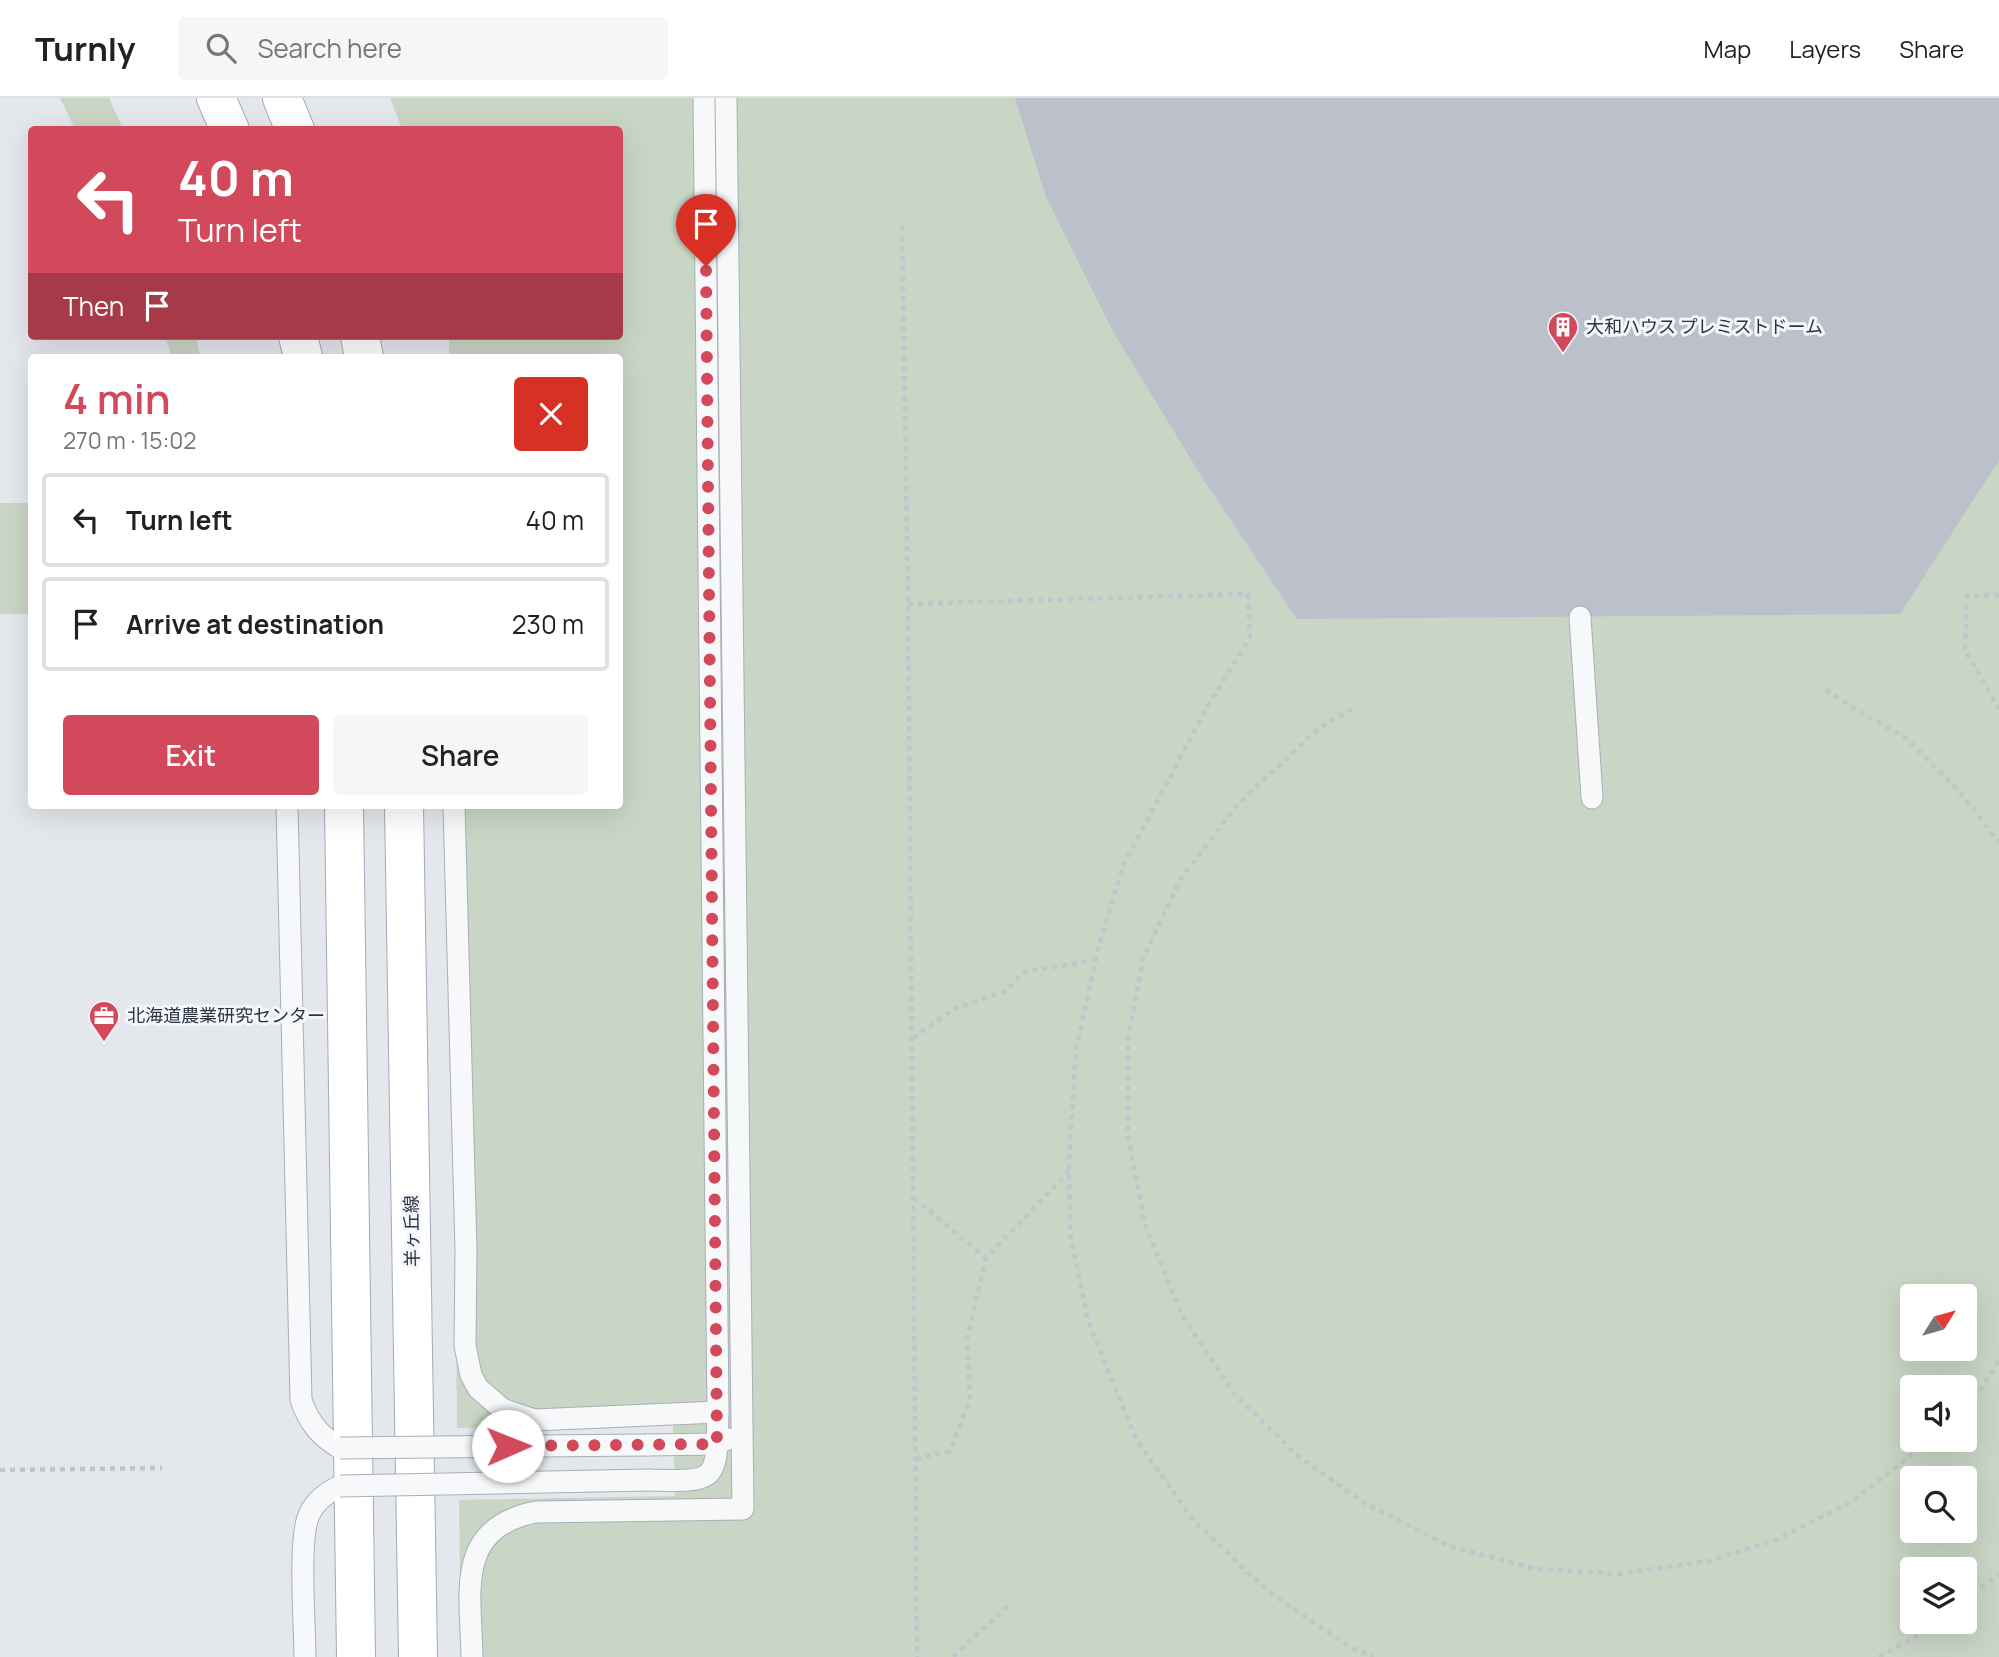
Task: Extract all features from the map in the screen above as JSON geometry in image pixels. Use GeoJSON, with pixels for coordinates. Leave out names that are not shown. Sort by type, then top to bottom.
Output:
{"type":"FeatureCollection","features":[{"type":"Feature","properties":{"kind":"main road"},"geometry":{"type":"LineString","coordinates":[[216,98],[228,126]]}},
{"type":"Feature","properties":{"kind":"main road"},"geometry":{"type":"LineString","coordinates":[[282,98],[293,126]]}},
{"type":"Feature","properties":{"kind":"main road"},"geometry":{"type":"LineString","coordinates":[[344,809],[356,1657]]}},
{"type":"Feature","properties":{"kind":"main road","name":"羊ヶ丘線"},"geometry":{"type":"LineString","coordinates":[[404,809],[418,1657]]}},
{"type":"Feature","properties":{"kind":"lane"},"geometry":{"type":"LineString","coordinates":[[305,1657],[304,1530],[313,1507],[325,1494],[340,1486],[692,1481],[702,1479],[715,1465],[718,1412],[704,98]]}},
{"type":"Feature","properties":{"kind":"lane"},"geometry":{"type":"LineString","coordinates":[[472,1657],[471,1568],[481,1544],[503,1522],[536,1512],[743,1509],[726,98]]}},
{"type":"Feature","properties":{"kind":"lane"},"geometry":{"type":"LineString","coordinates":[[1580,617],[1592,798]]}},
{"type":"Feature","properties":{"kind":"lane"},"geometry":{"type":"LineString","coordinates":[[287,809],[301,1400],[313,1426],[325,1439],[340,1448],[717,1444],[729,1438],[735,1431],[743,1399]]}},
{"type":"Feature","properties":{"kind":"lane"},"geometry":{"type":"LineString","coordinates":[[454,809],[466,1250],[465,1346],[471,1375],[478,1388],[502,1409],[534,1420],[718,1412]]}},
{"type":"Feature","properties":{"kind":"path"},"geometry":{"type":"LineString","coordinates":[[902,226],[918,1657]]}},
{"type":"Feature","properties":{"kind":"path"},"geometry":{"type":"LineString","coordinates":[[908,604],[1248,594],[1250,638],[1208,705],[1123,866],[1096,960],[1076,1050],[1069,1171],[1070,1233],[1087,1321],[1137,1441],[1195,1522],[1269,1591],[1350,1647],[1374,1657]]}},
{"type":"Feature","properties":{"kind":"path"},"geometry":{"type":"LineString","coordinates":[[1999,595],[1967,596],[1965,650],[1999,709]]}},
{"type":"Feature","properties":{"kind":"path"},"geometry":{"type":"LineString","coordinates":[[1826,690],[1906,738],[1957,789],[1999,842]]}},
{"type":"Feature","properties":{"kind":"path"},"geometry":{"type":"LineString","coordinates":[[1352,709],[1319,728],[1237,805],[1180,880],[1143,959],[1128,1040],[1128,1135],[1146,1225],[1182,1315],[1234,1394],[1297,1455],[1364,1503],[1452,1547],[1537,1569],[1618,1574],[1709,1562],[1776,1540],[1853,1501],[1915,1452]]}},
{"type":"Feature","properties":{"kind":"path"},"geometry":{"type":"LineString","coordinates":[[912,1038],[954,1009],[1006,991],[1024,972],[1096,960]]}},
{"type":"Feature","properties":{"kind":"path"},"geometry":{"type":"LineString","coordinates":[[916,1459],[950,1451],[970,1400],[967,1338],[986,1258],[1069,1171]]}},
{"type":"Feature","properties":{"kind":"path"},"geometry":{"type":"LineString","coordinates":[[913,1198],[986,1258]]}},
{"type":"Feature","properties":{"kind":"path"},"geometry":{"type":"LineString","coordinates":[[1977,1393],[1999,1360]]}},
{"type":"Feature","properties":{"kind":"path"},"geometry":{"type":"LineString","coordinates":[[0,1470],[162,1468]]}},
{"type":"Feature","properties":{"kind":"path"},"geometry":{"type":"LineString","coordinates":[[1977,1591],[1999,1574]]}},
{"type":"Feature","properties":{"kind":"path"},"geometry":{"type":"LineString","coordinates":[[953,1657],[1012,1602]]}},
{"type":"Feature","properties":{"kind":"path"},"geometry":{"type":"LineString","coordinates":[[1879,1657],[1920,1634]]}},
{"type":"Feature","properties":{"kind":"green space"},"geometry":{"type":"Polygon","coordinates":[[[60,98],[109,98],[122,126],[74,126],[60,98]]]}},
{"type":"Feature","properties":{"kind":"green space"},"geometry":{"type":"Polygon","coordinates":[[[390,98],[1999,98],[1999,1657],[461,1657],[459,1500],[675,1496],[673,1424],[457,1428],[452,809],[623,809],[623,354],[449,354],[449,340],[623,340],[623,126],[401,126],[390,98]]]}},
{"type":"Feature","properties":{"kind":"green space"},"geometry":{"type":"Polygon","coordinates":[[[166,340],[197,340],[199,354],[171,354],[166,340]]]}},
{"type":"Feature","properties":{"kind":"green space"},"geometry":{"type":"Polygon","coordinates":[[[0,503],[28,503],[28,614],[0,614],[0,503]]]}},
{"type":"Feature","properties":{"kind":"building","name":"大和ハウス プレミストドーム"},"geometry":{"type":"Polygon","coordinates":[[[1015,98],[1999,98],[1999,460],[1900,614],[1297,619],[1203,479],[1112,330],[1046,197],[1015,98]]]}},
{"type":"Feature","properties":{"kind":"place","name":"大和ハウス プレミストドーム"},"geometry":{"type":"Point","coordinates":[1563,354]}},
{"type":"Feature","properties":{"kind":"place","name":"北海道農業研究センター"},"geometry":{"type":"Point","coordinates":[104,1043]}},
{"type":"Feature","properties":{"kind":"route"},"geometry":{"type":"LineString","coordinates":[[508,1446],[717,1444],[706,266]]}}]}
